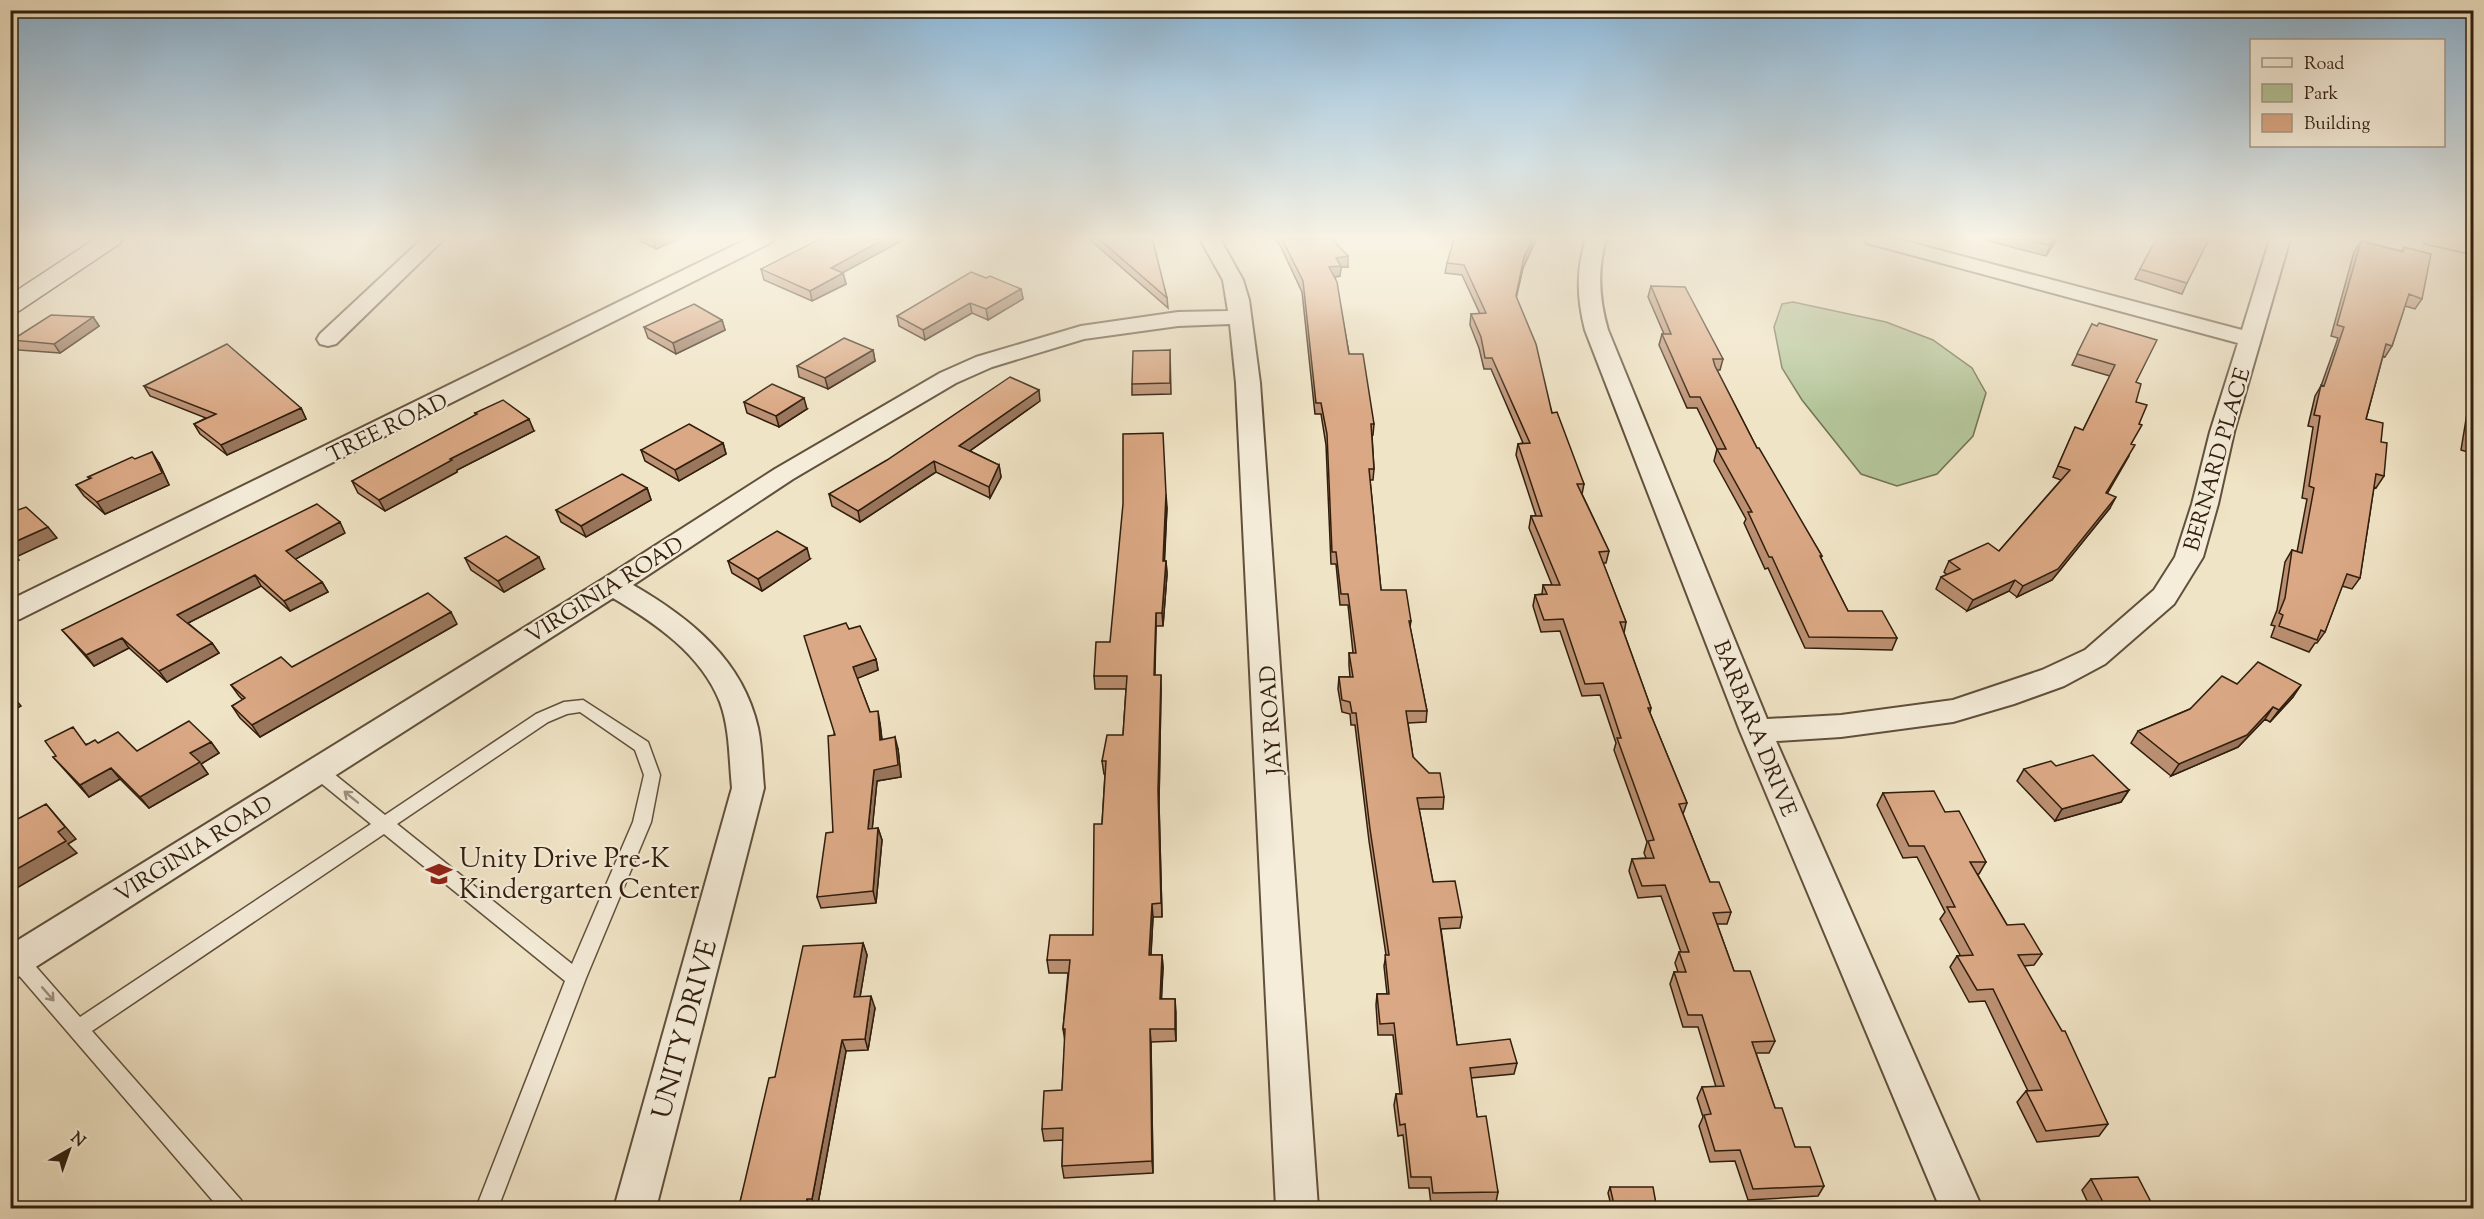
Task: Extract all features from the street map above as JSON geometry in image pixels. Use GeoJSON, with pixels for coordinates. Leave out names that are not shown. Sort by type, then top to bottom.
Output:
{"type":"FeatureCollection","features":[{"type":"Feature","properties":{"kind":"street"},"geometry":{"type":"LineString","coordinates":[[10,306],[25,296]]}},
{"type":"Feature","properties":{"kind":"street"},"geometry":{"type":"LineString","coordinates":[[328,339],[374,296]]}},
{"type":"Feature","properties":{"kind":"street","name":"TREE ROAD"},"geometry":{"type":"LineString","coordinates":[[10,612],[649,296]]}},
{"type":"Feature","properties":{"kind":"street","name":"JAY ROAD"},"geometry":{"type":"LineString","coordinates":[[1237,296],[1248,383],[1297,1209]]}},
{"type":"Feature","properties":{"kind":"street","name":"BARBARA DRIVE"},"geometry":{"type":"LineString","coordinates":[[1590,296],[1592,317],[1756,731],[1961,1209]]}},
{"type":"Feature","properties":{"kind":"street"},"geometry":{"type":"LineString","coordinates":[[2088,296],[2250,339]]}},
{"type":"Feature","properties":{"kind":"street","name":"BERNARD PLACE"},"geometry":{"type":"LineString","coordinates":[[1756,731],[1841,726],[1953,711],[2053,678],[2095,657],[2164,597],[2189,558],[2222,432],[2263,296]]}},
{"type":"Feature","properties":{"kind":"street","name":"VIRGINIA ROAD"},"geometry":{"type":"LineString","coordinates":[[14,961],[613,585],[794,468],[912,397],[984,362],[1071,336],[1178,319],[1239,317]]}},
{"type":"Feature","properties":{"kind":"street","name":"UNITY DRIVE"},"geometry":{"type":"LineString","coordinates":[[613,585],[659,613],[684,632],[707,654],[717,669],[734,700],[742,727],[748,788],[635,1209]]}},
{"type":"Feature","properties":{"kind":"lane"},"geometry":{"type":"LineString","coordinates":[[78,1030],[542,718],[564,708],[583,706],[642,746],[652,775],[642,822],[576,978],[487,1209]]}},
{"type":"Feature","properties":{"kind":"lane"},"geometry":{"type":"LineString","coordinates":[[317,770],[576,978]]}},
{"type":"Feature","properties":{"kind":"lane"},"geometry":{"type":"LineString","coordinates":[[14,961],[78,1030],[233,1209]]}},
{"type":"Feature","properties":{"kind":"green space"},"geometry":{"type":"Polygon","coordinates":[[[1793,302],[1886,322],[1933,340],[1972,368],[1986,393],[1973,436],[1937,474],[1897,486],[1861,474],[1802,400],[1782,368],[1774,327],[1782,304],[1793,302]]]}},
{"type":"Feature","properties":{"kind":"building"},"geometry":{"type":"Polygon","coordinates":[[[931,296],[1009,296],[986,309],[970,303],[923,330],[897,316],[931,296]]]}},
{"type":"Feature","properties":{"kind":"building"},"geometry":{"type":"Polygon","coordinates":[[[1305,296],[1339,296],[1349,354],[1363,354],[1374,424],[1371,424],[1374,469],[1369,469],[1381,590],[1406,590],[1411,621],[1409,621],[1427,711],[1406,711],[1413,757],[1429,773],[1440,773],[1444,797],[1417,798],[1433,882],[1455,881],[1462,917],[1439,918],[1457,1045],[1510,1039],[1517,1063],[1470,1068],[1477,1117],[1486,1116],[1498,1192],[1433,1193],[1431,1177],[1411,1177],[1405,1124],[1400,1125],[1396,1094],[1402,1094],[1394,1023],[1380,1024],[1377,994],[1389,994],[1385,955],[1389,955],[1370,829],[1356,713],[1352,713],[1350,702],[1342,700],[1339,677],[1353,677],[1349,653],[1356,653],[1348,594],[1341,594],[1336,552],[1332,552],[1327,434],[1321,403],[1316,403],[1305,296]]]}},
{"type":"Feature","properties":{"kind":"building"},"geometry":{"type":"Polygon","coordinates":[[[1478,296],[1516,296],[1536,344],[1552,413],[1557,412],[1584,484],[1577,484],[1609,551],[1599,552],[1626,622],[1620,622],[1651,708],[1648,708],[1687,803],[1679,804],[1710,882],[1719,882],[1731,912],[1713,913],[1734,971],[1750,971],[1775,1041],[1752,1042],[1775,1108],[1782,1108],[1795,1147],[1810,1147],[1824,1186],[1753,1189],[1740,1150],[1715,1151],[1704,1115],[1711,1114],[1702,1087],[1724,1086],[1702,1015],[1688,1015],[1674,972],[1686,972],[1679,952],[1689,952],[1665,885],[1642,886],[1632,859],[1654,858],[1648,841],[1654,840],[1617,738],[1621,738],[1603,683],[1585,684],[1563,619],[1544,620],[1535,595],[1547,594],[1543,585],[1560,585],[1531,516],[1542,516],[1518,444],[1530,443],[1492,358],[1485,358],[1481,337],[1471,314],[1486,313],[1478,296]]]}},
{"type":"Feature","properties":{"kind":"building"},"geometry":{"type":"Polygon","coordinates":[[[1655,296],[1690,296],[1723,359],[1713,359],[1715,366],[1757,448],[1822,556],[1820,556],[1848,611],[1882,611],[1897,638],[1809,637],[1772,557],[1769,557],[1748,512],[1752,512],[1717,449],[1726,449],[1700,397],[1690,397],[1662,334],[1671,334],[1655,296]]]}},
{"type":"Feature","properties":{"kind":"building"},"geometry":{"type":"Polygon","coordinates":[[[2345,296],[2408,296],[2392,346],[2386,344],[2366,419],[2383,423],[2381,442],[2387,443],[2384,476],[2376,474],[2360,578],[2347,574],[2325,632],[2321,630],[2317,640],[2279,626],[2283,615],[2279,613],[2285,598],[2292,550],[2302,553],[2314,488],[2309,486],[2320,416],[2314,415],[2321,385],[2324,386],[2344,327],[2337,325],[2345,296]]]}},
{"type":"Feature","properties":{"kind":"building"},"geometry":{"type":"Polygon","coordinates":[[[694,304],[722,320],[673,343],[644,327],[694,304]]]}},
{"type":"Feature","properties":{"kind":"building"},"geometry":{"type":"Polygon","coordinates":[[[51,315],[93,317],[54,344],[12,340],[51,315]]]}},
{"type":"Feature","properties":{"kind":"building"},"geometry":{"type":"Polygon","coordinates":[[[2099,323],[2157,340],[2136,382],[2141,384],[2136,402],[2147,405],[2139,424],[2142,425],[2131,444],[2135,445],[2106,493],[2116,497],[2058,569],[2023,586],[2015,580],[1973,600],[1941,577],[1960,569],[1949,561],[1988,543],[1999,551],[2070,470],[2058,466],[2075,427],[2083,430],[2115,365],[2077,354],[2092,324],[2097,326],[2099,323]]]}},
{"type":"Feature","properties":{"kind":"building"},"geometry":{"type":"Polygon","coordinates":[[[844,338],[873,350],[825,378],[797,366],[844,338]]]}},
{"type":"Feature","properties":{"kind":"building"},"geometry":{"type":"Polygon","coordinates":[[[227,344],[301,408],[221,445],[194,424],[216,414],[144,386],[227,344]]]}},
{"type":"Feature","properties":{"kind":"building"},"geometry":{"type":"Polygon","coordinates":[[[1170,350],[1170,383],[1132,384],[1133,351],[1170,350]]]}},
{"type":"Feature","properties":{"kind":"building"},"geometry":{"type":"Polygon","coordinates":[[[1010,377],[1039,390],[959,446],[999,465],[989,487],[934,461],[858,511],[829,494],[887,460],[1010,377]]]}},
{"type":"Feature","properties":{"kind":"building"},"geometry":{"type":"Polygon","coordinates":[[[772,384],[804,398],[776,416],[744,402],[772,384]]]}},
{"type":"Feature","properties":{"kind":"building"},"geometry":{"type":"Polygon","coordinates":[[[503,400],[529,419],[450,459],[452,460],[379,500],[352,481],[477,414],[475,413],[503,400]]]}},
{"type":"Feature","properties":{"kind":"building"},"geometry":{"type":"Polygon","coordinates":[[[2474,418],[2474,438],[2471,437],[2474,418]]]}},
{"type":"Feature","properties":{"kind":"building"},"geometry":{"type":"Polygon","coordinates":[[[689,424],[723,443],[675,470],[641,450],[689,424]]]}},
{"type":"Feature","properties":{"kind":"building"},"geometry":{"type":"Polygon","coordinates":[[[1163,433],[1166,494],[1163,561],[1166,561],[1162,613],[1156,613],[1154,675],[1161,675],[1158,790],[1161,903],[1152,904],[1149,955],[1162,955],[1160,999],[1175,999],[1175,1029],[1150,1029],[1152,1161],[1062,1166],[1063,1128],[1042,1129],[1044,1091],[1062,1090],[1065,1029],[1063,1029],[1070,960],[1047,960],[1050,935],[1093,935],[1094,824],[1102,824],[1106,761],[1102,761],[1107,735],[1123,735],[1127,676],[1094,676],[1096,642],[1110,642],[1123,504],[1123,434],[1163,433]]]}},
{"type":"Feature","properties":{"kind":"building"},"geometry":{"type":"Polygon","coordinates":[[[152,452],[162,473],[97,502],[76,485],[132,457],[135,459],[152,452]]]}},
{"type":"Feature","properties":{"kind":"building"},"geometry":{"type":"Polygon","coordinates":[[[622,474],[647,488],[581,526],[556,510],[622,474]]]}},
{"type":"Feature","properties":{"kind":"building"},"geometry":{"type":"Polygon","coordinates":[[[317,504],[340,522],[286,551],[322,582],[284,601],[255,575],[177,615],[212,643],[159,671],[122,638],[86,655],[62,630],[317,504]]]}},
{"type":"Feature","properties":{"kind":"building"},"geometry":{"type":"Polygon","coordinates":[[[26,507],[48,527],[10,544],[10,513],[26,507]]]}},
{"type":"Feature","properties":{"kind":"building"},"geometry":{"type":"Polygon","coordinates":[[[777,531],[807,548],[758,579],[728,561],[777,531]]]}},
{"type":"Feature","properties":{"kind":"building"},"geometry":{"type":"Polygon","coordinates":[[[506,536],[539,557],[498,581],[465,558],[506,536]]]}},
{"type":"Feature","properties":{"kind":"building"},"geometry":{"type":"Polygon","coordinates":[[[428,593],[451,612],[252,725],[232,706],[245,698],[231,685],[281,657],[292,667],[428,593]]]}},
{"type":"Feature","properties":{"kind":"building"},"geometry":{"type":"Polygon","coordinates":[[[846,623],[849,629],[860,626],[876,659],[853,667],[870,712],[878,711],[880,740],[895,737],[898,765],[874,770],[868,829],[878,828],[873,891],[817,897],[826,833],[833,832],[828,736],[835,735],[804,636],[846,623]]]}},
{"type":"Feature","properties":{"kind":"building"},"geometry":{"type":"Polygon","coordinates":[[[2258,662],[2301,685],[2279,710],[2273,707],[2247,735],[2179,764],[2138,731],[2190,709],[2222,676],[2237,684],[2258,662]]]}},
{"type":"Feature","properties":{"kind":"building"},"geometry":{"type":"Polygon","coordinates":[[[189,721],[211,742],[190,753],[200,762],[140,797],[111,768],[80,785],[53,757],[56,756],[45,741],[73,727],[86,745],[95,740],[98,743],[118,732],[137,751],[189,721]]]}},
{"type":"Feature","properties":{"kind":"building"},"geometry":{"type":"Polygon","coordinates":[[[2093,755],[2129,790],[2062,809],[2024,769],[2051,761],[2056,766],[2093,755]]]}},
{"type":"Feature","properties":{"kind":"building"},"geometry":{"type":"Polygon","coordinates":[[[1934,791],[1945,812],[1959,811],[1986,862],[1970,862],[2007,925],[2024,924],[2042,954],[2018,955],[2062,1031],[2065,1031],[2108,1124],[2046,1131],[2026,1091],[2042,1090],[1993,989],[1977,990],[1957,956],[1973,955],[1947,907],[1955,907],[1924,846],[1909,846],[1883,793],[1934,791]]]}},
{"type":"Feature","properties":{"kind":"building"},"geometry":{"type":"Polygon","coordinates":[[[46,804],[65,827],[58,832],[66,841],[10,873],[10,823],[46,804]]]}},
{"type":"Feature","properties":{"kind":"building"},"geometry":{"type":"Polygon","coordinates":[[[863,943],[854,997],[871,996],[865,1039],[842,1040],[812,1199],[807,1199],[805,1209],[741,1209],[743,1202],[740,1202],[769,1078],[775,1077],[803,946],[863,943]]]}},
{"type":"Feature","properties":{"kind":"building"},"geometry":{"type":"Polygon","coordinates":[[[2138,1177],[2152,1204],[2181,1202],[2185,1209],[2081,1209],[2080,1206],[2104,1204],[2091,1179],[2138,1177]]]}},
{"type":"Feature","properties":{"kind":"building"},"geometry":{"type":"Polygon","coordinates":[[[1610,1187],[1653,1187],[1657,1209],[1615,1209],[1610,1187]]]}},
{"type":"Feature","properties":{"kind":"place","name":"Unity Drive Pre-K Kindergarten Center"},"geometry":{"type":"Point","coordinates":[439,874]}}]}
